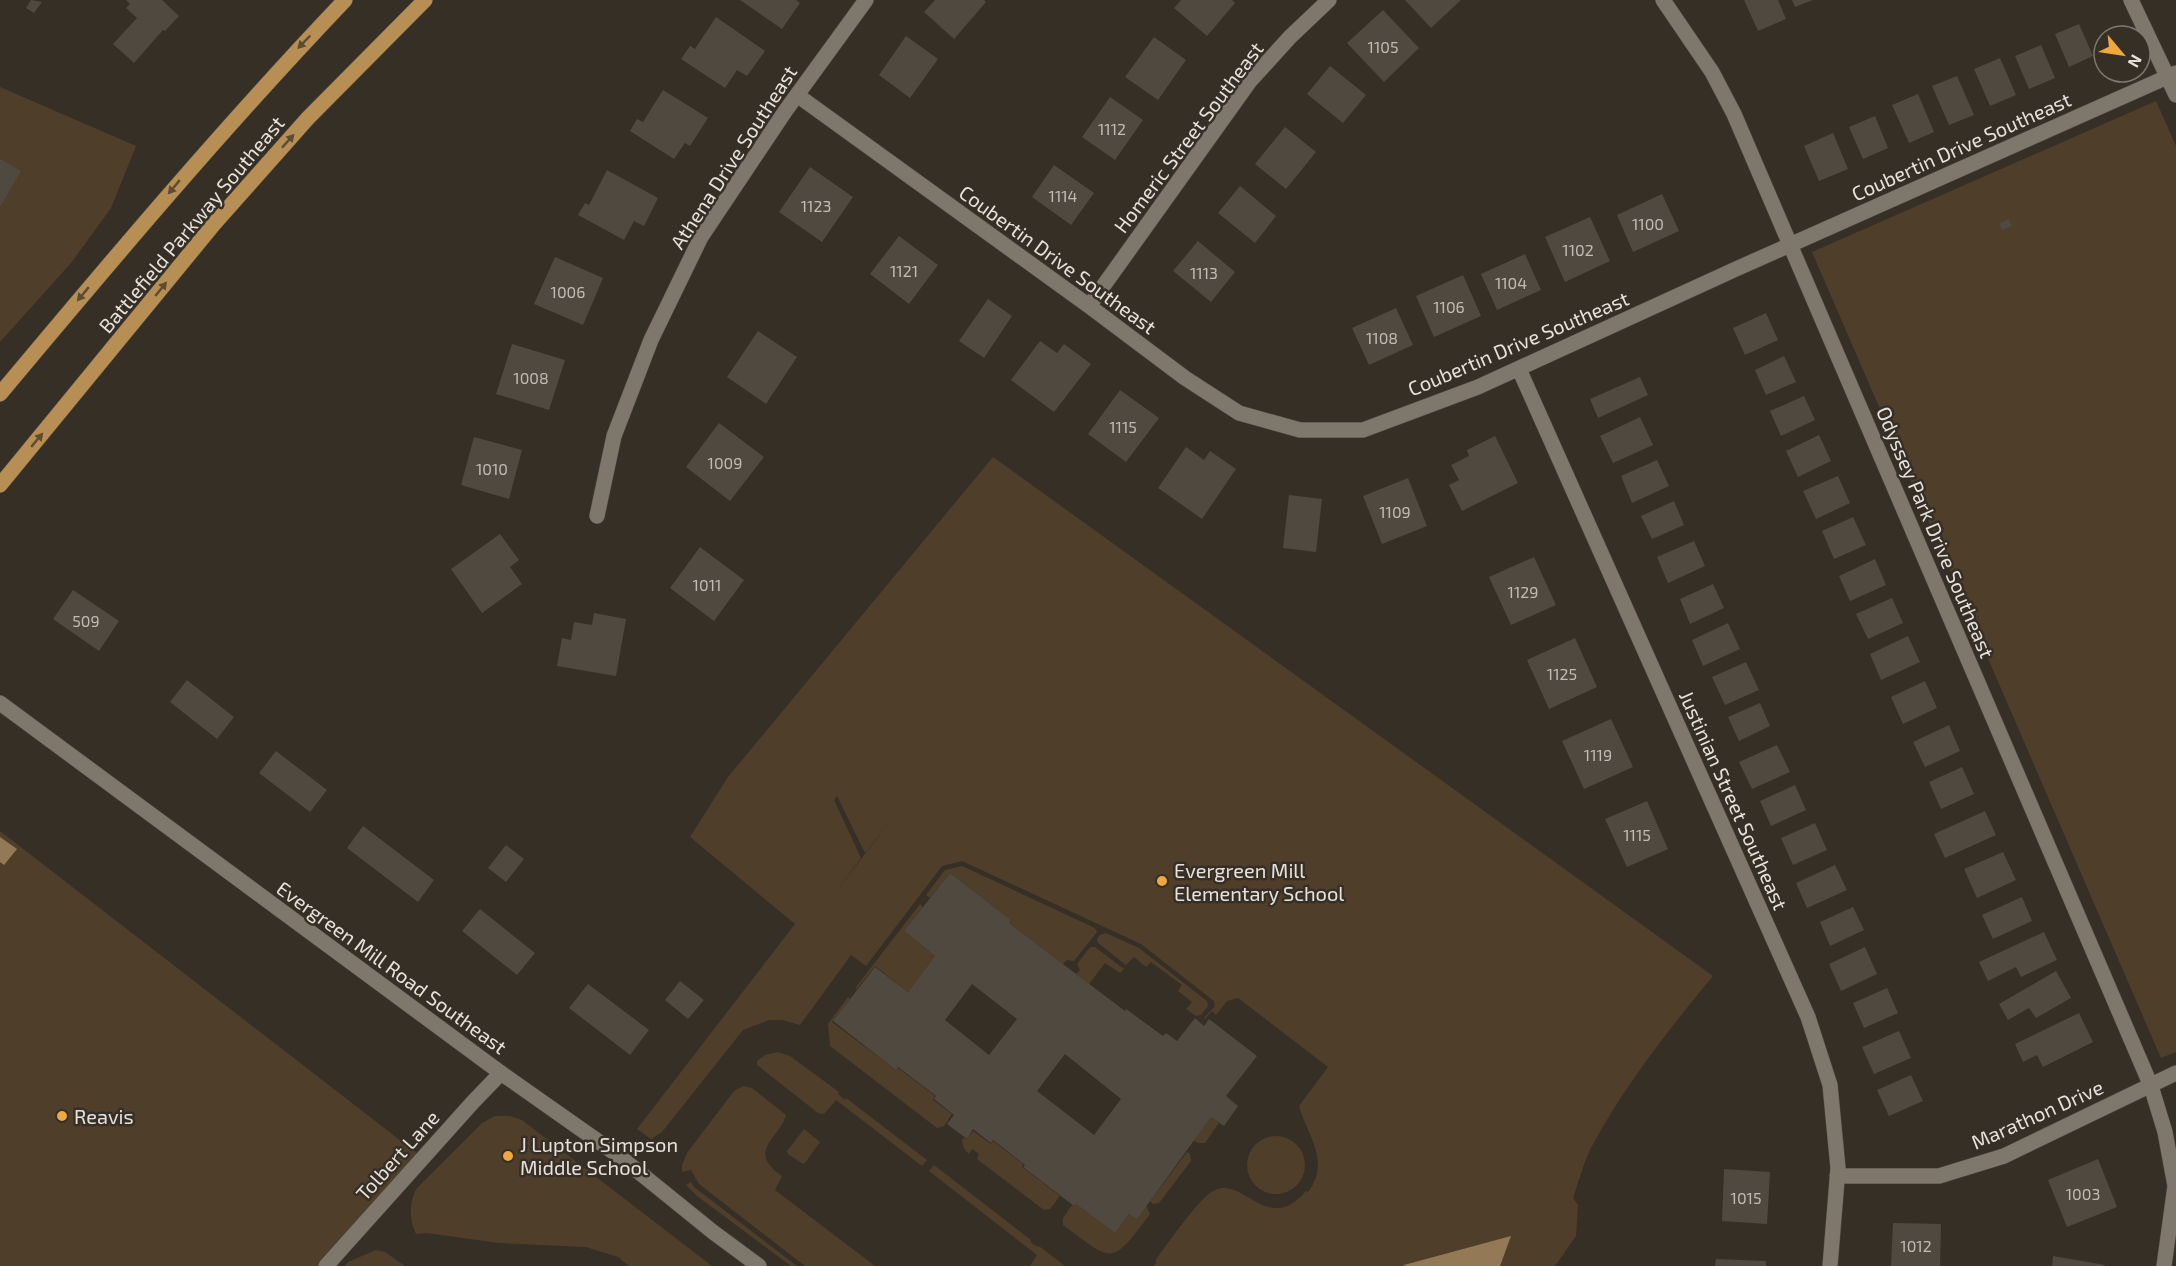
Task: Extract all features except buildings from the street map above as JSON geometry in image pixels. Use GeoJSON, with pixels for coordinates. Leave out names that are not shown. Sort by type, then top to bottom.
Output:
{"type":"FeatureCollection","features":[{"type":"Feature","properties":{"kind":"main road","name":"Battlefield Parkway Southeast"},"geometry":{"type":"LineString","coordinates":[[0,394],[188,171],[268,80],[345,0]]}},
{"type":"Feature","properties":{"kind":"main road","name":"Battlefield Parkway Southeast"},"geometry":{"type":"LineString","coordinates":[[0,485],[214,224],[308,118],[424,0]]}},
{"type":"Feature","properties":{"kind":"street","name":"Athena Drive Southeast"},"geometry":{"type":"LineString","coordinates":[[597,516],[614,436],[651,340],[701,237],[797,95],[866,0]]}},
{"type":"Feature","properties":{"kind":"street","name":"Homeric Street Southeast"},"geometry":{"type":"LineString","coordinates":[[1089,306],[1250,81],[1290,37],[1329,0]]}},
{"type":"Feature","properties":{"kind":"street"},"geometry":{"type":"LineString","coordinates":[[2131,0],[2172,74],[2176,95]]}},
{"type":"Feature","properties":{"kind":"street","name":"Odyssey Park Drive Southeast"},"geometry":{"type":"LineString","coordinates":[[1664,1],[1712,72],[1734,114],[2151,1086],[2165,1132],[2175,1186],[2164,1266]]}},
{"type":"Feature","properties":{"kind":"street","name":"Coubertin Drive Southeast"},"geometry":{"type":"LineString","coordinates":[[797,95],[1185,378],[1239,413],[1300,430],[1363,430],[1479,387],[2172,74]]}},
{"type":"Feature","properties":{"kind":"street","name":"Justinian Street Southeast"},"geometry":{"type":"LineString","coordinates":[[1519,369],[1808,1017],[1830,1085],[1837,1176],[1830,1266]]}},
{"type":"Feature","properties":{"kind":"street","name":"Evergreen Mill Road Southeast"},"geometry":{"type":"LineString","coordinates":[[0,703],[501,1074],[619,1156],[759,1266]]}},
{"type":"Feature","properties":{"kind":"street","name":"Marathon Drive"},"geometry":{"type":"LineString","coordinates":[[1837,1176],[1938,1176],[2004,1156],[2176,1073]]}},
{"type":"Feature","properties":{"kind":"street","name":"Tolbert Lane"},"geometry":{"type":"LineString","coordinates":[[326,1266],[473,1102],[501,1074]]}},
{"type":"Feature","properties":{"kind":"shaded area"},"geometry":{"type":"Polygon","coordinates":[[[0,87],[136,146],[111,208],[71,263],[0,342],[0,87]]]}},
{"type":"Feature","properties":{"kind":"shaded area"},"geometry":{"type":"Polygon","coordinates":[[[2156,101],[2176,146],[2176,1052],[2161,1058],[1812,252],[2156,101]]]}},
{"type":"Feature","properties":{"kind":"shaded area","name":"Evergreen Mill Elementary School"},"geometry":{"type":"Polygon","coordinates":[[[993,457],[1713,976],[1648,1058],[1592,1146],[1573,1198],[1578,1205],[1576,1236],[1555,1266],[1154,1266],[1157,1262],[1155,1261],[1184,1222],[1201,1201],[1215,1190],[1226,1188],[1268,1207],[1280,1208],[1292,1203],[1306,1191],[1308,1192],[1315,1181],[1318,1159],[1299,1106],[1328,1067],[1238,998],[1227,1001],[1216,1015],[1212,1011],[1205,1019],[1215,1006],[1214,1001],[1141,944],[962,861],[942,866],[866,966],[851,955],[800,1025],[782,1020],[769,1020],[743,1030],[662,1132],[651,1139],[637,1129],[795,924],[690,837],[728,777],[993,457]],[[837,796],[834,800],[861,858],[835,893],[891,820],[865,853],[837,796]]]}},
{"type":"Feature","properties":{"kind":"shaded area"},"geometry":{"type":"Polygon","coordinates":[[[0,831],[423,1158],[326,1266],[0,1266],[0,831]]]}},
{"type":"Feature","properties":{"kind":"shaded area"},"geometry":{"type":"Polygon","coordinates":[[[0,837],[17,849],[4,865],[0,862],[0,837]]]}},
{"type":"Feature","properties":{"kind":"shaded area"},"geometry":{"type":"Polygon","coordinates":[[[962,866],[1095,928],[1097,932],[1074,961],[1067,960],[1063,964],[1009,923],[1011,920],[950,873],[930,898],[926,895],[945,870],[962,866]]]}},
{"type":"Feature","properties":{"kind":"shaded area"},"geometry":{"type":"Polygon","coordinates":[[[920,904],[923,907],[904,931],[935,956],[908,992],[875,966],[856,990],[856,987],[920,904]]]}},
{"type":"Feature","properties":{"kind":"shaded area"},"geometry":{"type":"Polygon","coordinates":[[[1106,933],[1139,948],[1207,1001],[1208,1006],[1201,1015],[1196,1016],[1186,1009],[1192,1002],[1178,991],[1182,985],[1151,962],[1146,967],[1134,957],[1126,965],[1098,943],[1097,939],[1100,935],[1106,933]]]}},
{"type":"Feature","properties":{"kind":"shaded area"},"geometry":{"type":"Polygon","coordinates":[[[1090,947],[1095,947],[1124,969],[1120,973],[1105,963],[1089,984],[1076,974],[1080,970],[1077,964],[1090,947]]]}},
{"type":"Feature","properties":{"kind":"shaded area"},"geometry":{"type":"Polygon","coordinates":[[[848,997],[850,999],[832,1022],[935,1096],[933,1100],[952,1114],[944,1126],[937,1128],[830,1046],[828,1024],[848,997]]]}},
{"type":"Feature","properties":{"kind":"shaded area"},"geometry":{"type":"Polygon","coordinates":[[[778,1052],[790,1056],[927,1160],[922,1166],[836,1100],[824,1114],[818,1113],[757,1065],[757,1061],[765,1055],[778,1052]]]}},
{"type":"Feature","properties":{"kind":"shaded area"},"geometry":{"type":"Polygon","coordinates":[[[743,1086],[752,1088],[786,1115],[765,1152],[771,1167],[782,1176],[775,1190],[875,1266],[805,1266],[699,1184],[691,1170],[682,1172],[687,1153],[734,1091],[743,1086]]]}},
{"type":"Feature","properties":{"kind":"shaded area","name":"J Lupton Simpson Middle School"},"geometry":{"type":"Polygon","coordinates":[[[495,1116],[510,1116],[522,1120],[712,1266],[629,1266],[618,1257],[586,1247],[499,1243],[427,1233],[416,1234],[411,1212],[416,1189],[482,1123],[495,1116]]]}},
{"type":"Feature","properties":{"kind":"shaded area"},"geometry":{"type":"Polygon","coordinates":[[[1211,1117],[1219,1123],[1205,1143],[1193,1140],[1211,1117]]]}},
{"type":"Feature","properties":{"kind":"shaded area"},"geometry":{"type":"Polygon","coordinates":[[[804,1129],[820,1142],[803,1164],[787,1151],[804,1129]]]}},
{"type":"Feature","properties":{"kind":"shaded area"},"geometry":{"type":"Polygon","coordinates":[[[973,1131],[991,1144],[993,1141],[1060,1196],[1050,1209],[1044,1210],[977,1159],[979,1154],[972,1149],[969,1154],[962,1140],[967,1139],[973,1131]]]}},
{"type":"Feature","properties":{"kind":"shaded area"},"geometry":{"type":"Polygon","coordinates":[[[1276,1136],[1292,1141],[1300,1149],[1305,1165],[1300,1181],[1292,1189],[1276,1194],[1260,1189],[1252,1181],[1247,1165],[1252,1149],[1260,1141],[1276,1136]]]}},
{"type":"Feature","properties":{"kind":"shaded area"},"geometry":{"type":"Polygon","coordinates":[[[1187,1152],[1190,1154],[1191,1161],[1159,1203],[1153,1204],[1150,1201],[1187,1152]]]}},
{"type":"Feature","properties":{"kind":"shaded area"},"geometry":{"type":"Polygon","coordinates":[[[934,1165],[1031,1240],[1030,1242],[1065,1266],[1030,1266],[1037,1255],[929,1171],[934,1165]]]}},
{"type":"Feature","properties":{"kind":"shaded area"},"geometry":{"type":"Polygon","coordinates":[[[691,1182],[694,1187],[797,1266],[791,1266],[697,1196],[686,1185],[691,1182]]]}},
{"type":"Feature","properties":{"kind":"shaded area"},"geometry":{"type":"Polygon","coordinates":[[[1076,1204],[1115,1233],[1129,1214],[1146,1206],[1150,1214],[1119,1250],[1111,1253],[1103,1252],[1063,1225],[1063,1218],[1072,1205],[1076,1204]]]}},
{"type":"Feature","properties":{"kind":"shaded area"},"geometry":{"type":"Polygon","coordinates":[[[1511,1236],[1500,1266],[1403,1266],[1404,1265],[1511,1236]]]}},
{"type":"Feature","properties":{"kind":"shaded area"},"geometry":{"type":"Polygon","coordinates":[[[376,1250],[385,1252],[405,1266],[345,1266],[348,1262],[376,1250]]]}},
{"type":"Feature","properties":{"kind":"place","name":"Evergreen Mill Elementary School"},"geometry":{"type":"Point","coordinates":[1162,881]}},
{"type":"Feature","properties":{"kind":"place","name":"Reavis"},"geometry":{"type":"Point","coordinates":[62,1116]}},
{"type":"Feature","properties":{"kind":"place","name":"J Lupton Simpson Middle School"},"geometry":{"type":"Point","coordinates":[508,1156]}}]}
